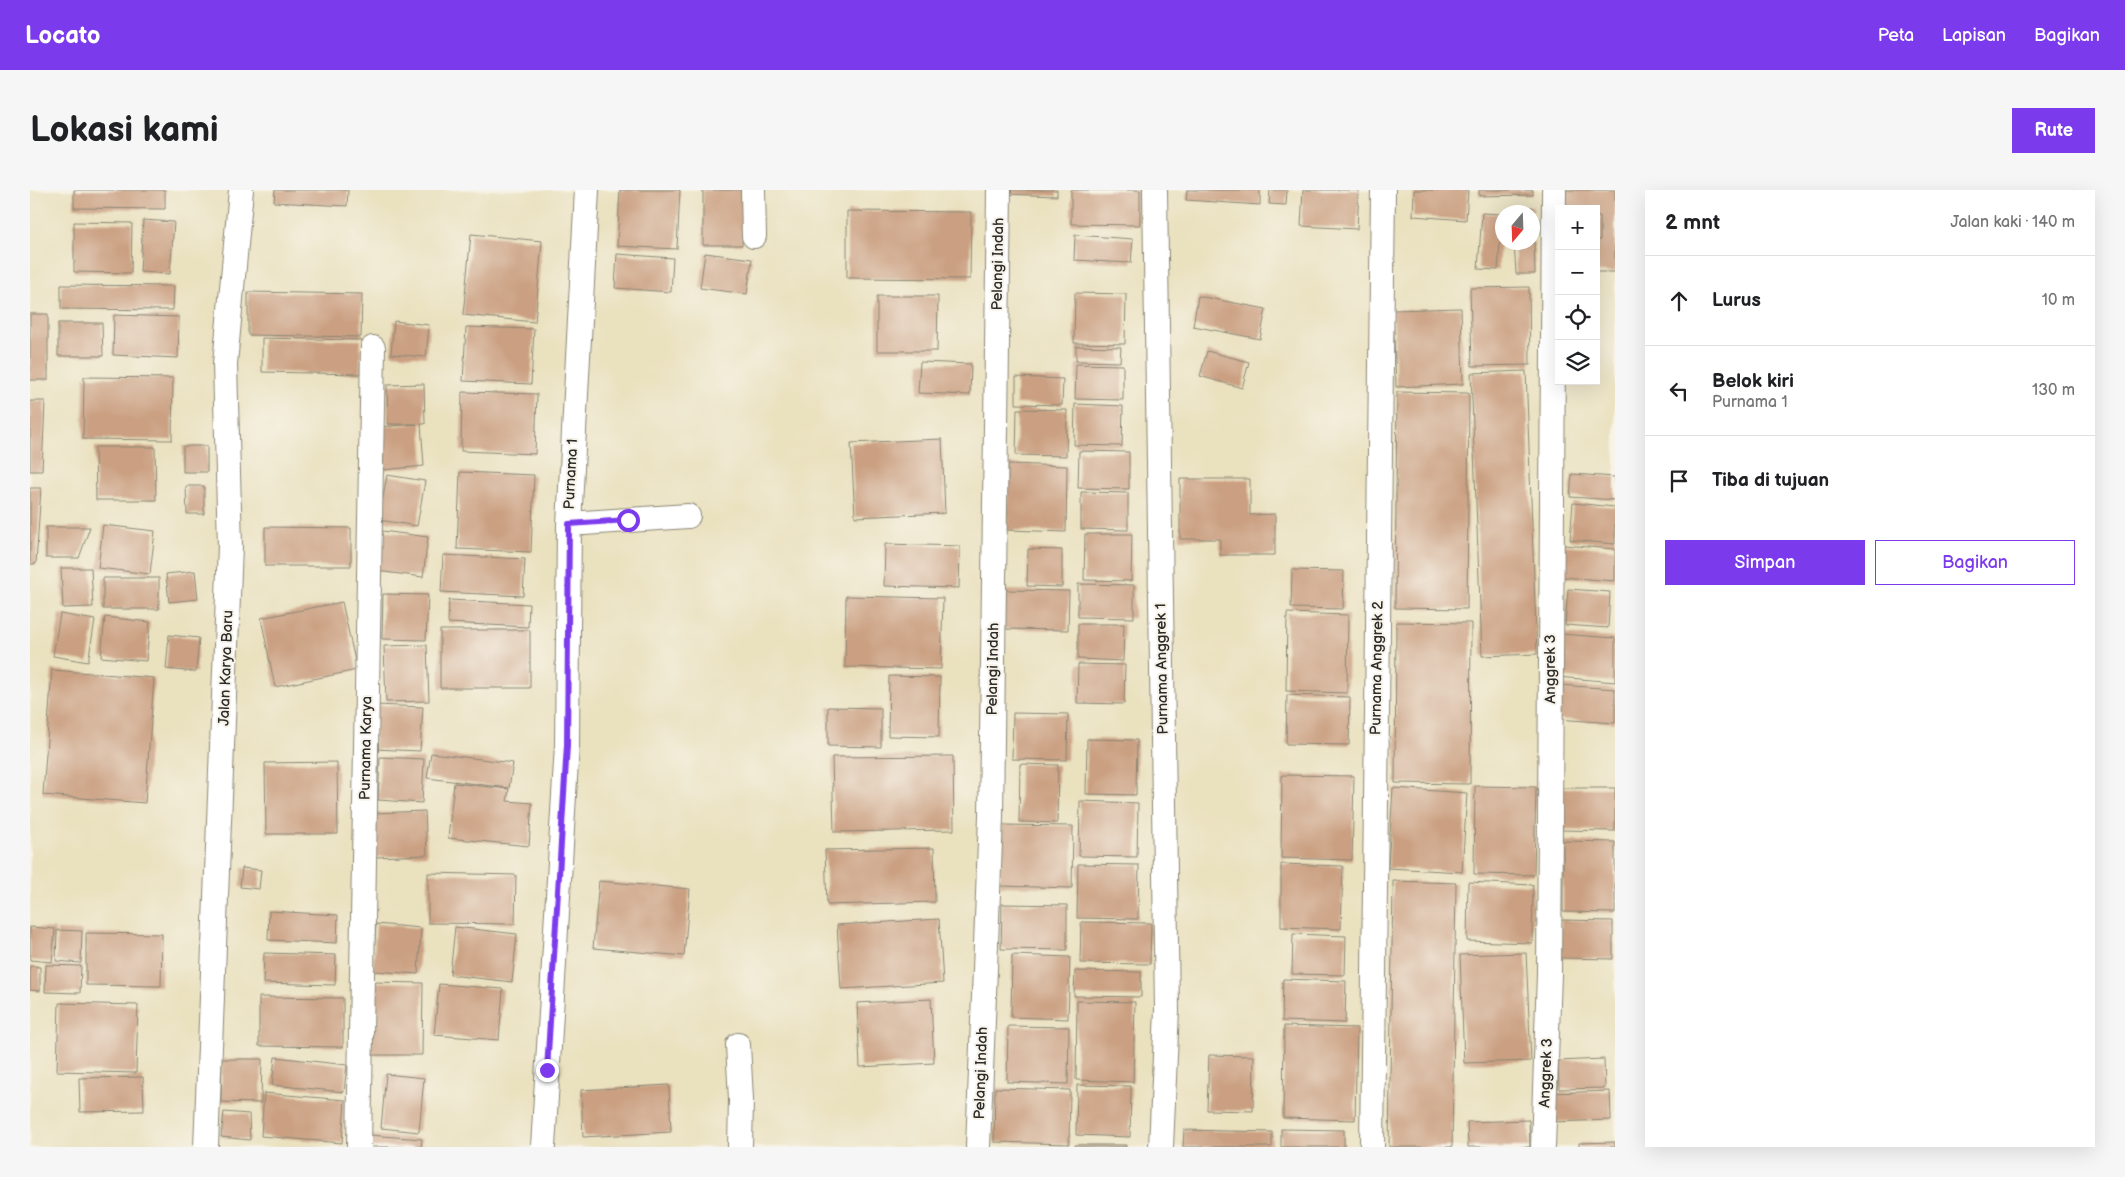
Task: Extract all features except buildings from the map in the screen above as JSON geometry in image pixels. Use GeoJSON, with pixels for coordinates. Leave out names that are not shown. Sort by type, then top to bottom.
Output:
{"type":"FeatureCollection","features":[{"type":"Feature","properties":{"kind":"street","name":"Jalan Karya Baru"},"geometry":{"type":"LineString","coordinates":[[206,1147],[230,546],[225,364],[241,190]]}},
{"type":"Feature","properties":{"kind":"street","name":"Purnama 1"},"geometry":{"type":"LineString","coordinates":[[542,1147],[567,745],[569,524],[587,190]]}},
{"type":"Feature","properties":{"kind":"street"},"geometry":{"type":"LineString","coordinates":[[753,190],[754,236]]}},
{"type":"Feature","properties":{"kind":"street","name":"Pelangi Indah"},"geometry":{"type":"LineString","coordinates":[[978,1147],[991,817],[999,190]]}},
{"type":"Feature","properties":{"kind":"street","name":"Purnama Anggrek 1"},"geometry":{"type":"LineString","coordinates":[[1155,190],[1167,1010],[1161,1147]]}},
{"type":"Feature","properties":{"kind":"street","name":"Purnama Anggrek 2"},"geometry":{"type":"LineString","coordinates":[[1372,1147],[1384,190]]}},
{"type":"Feature","properties":{"kind":"street","name":"Anggrek 3"},"geometry":{"type":"LineString","coordinates":[[1543,1147],[1549,974],[1554,190]]}},
{"type":"Feature","properties":{"kind":"street","name":"Purnama Karya"},"geometry":{"type":"LineString","coordinates":[[359,1147],[373,348]]}},
{"type":"Feature","properties":{"kind":"street"},"geometry":{"type":"LineString","coordinates":[[569,524],[688,516]]}},
{"type":"Feature","properties":{"kind":"street"},"geometry":{"type":"LineString","coordinates":[[738,1045],[741,1099],[740,1147]]}},
{"type":"Feature","properties":{"kind":"route"},"geometry":{"type":"LineString","coordinates":[[547,1070],[567,745],[569,524],[628,520]]}}]}
